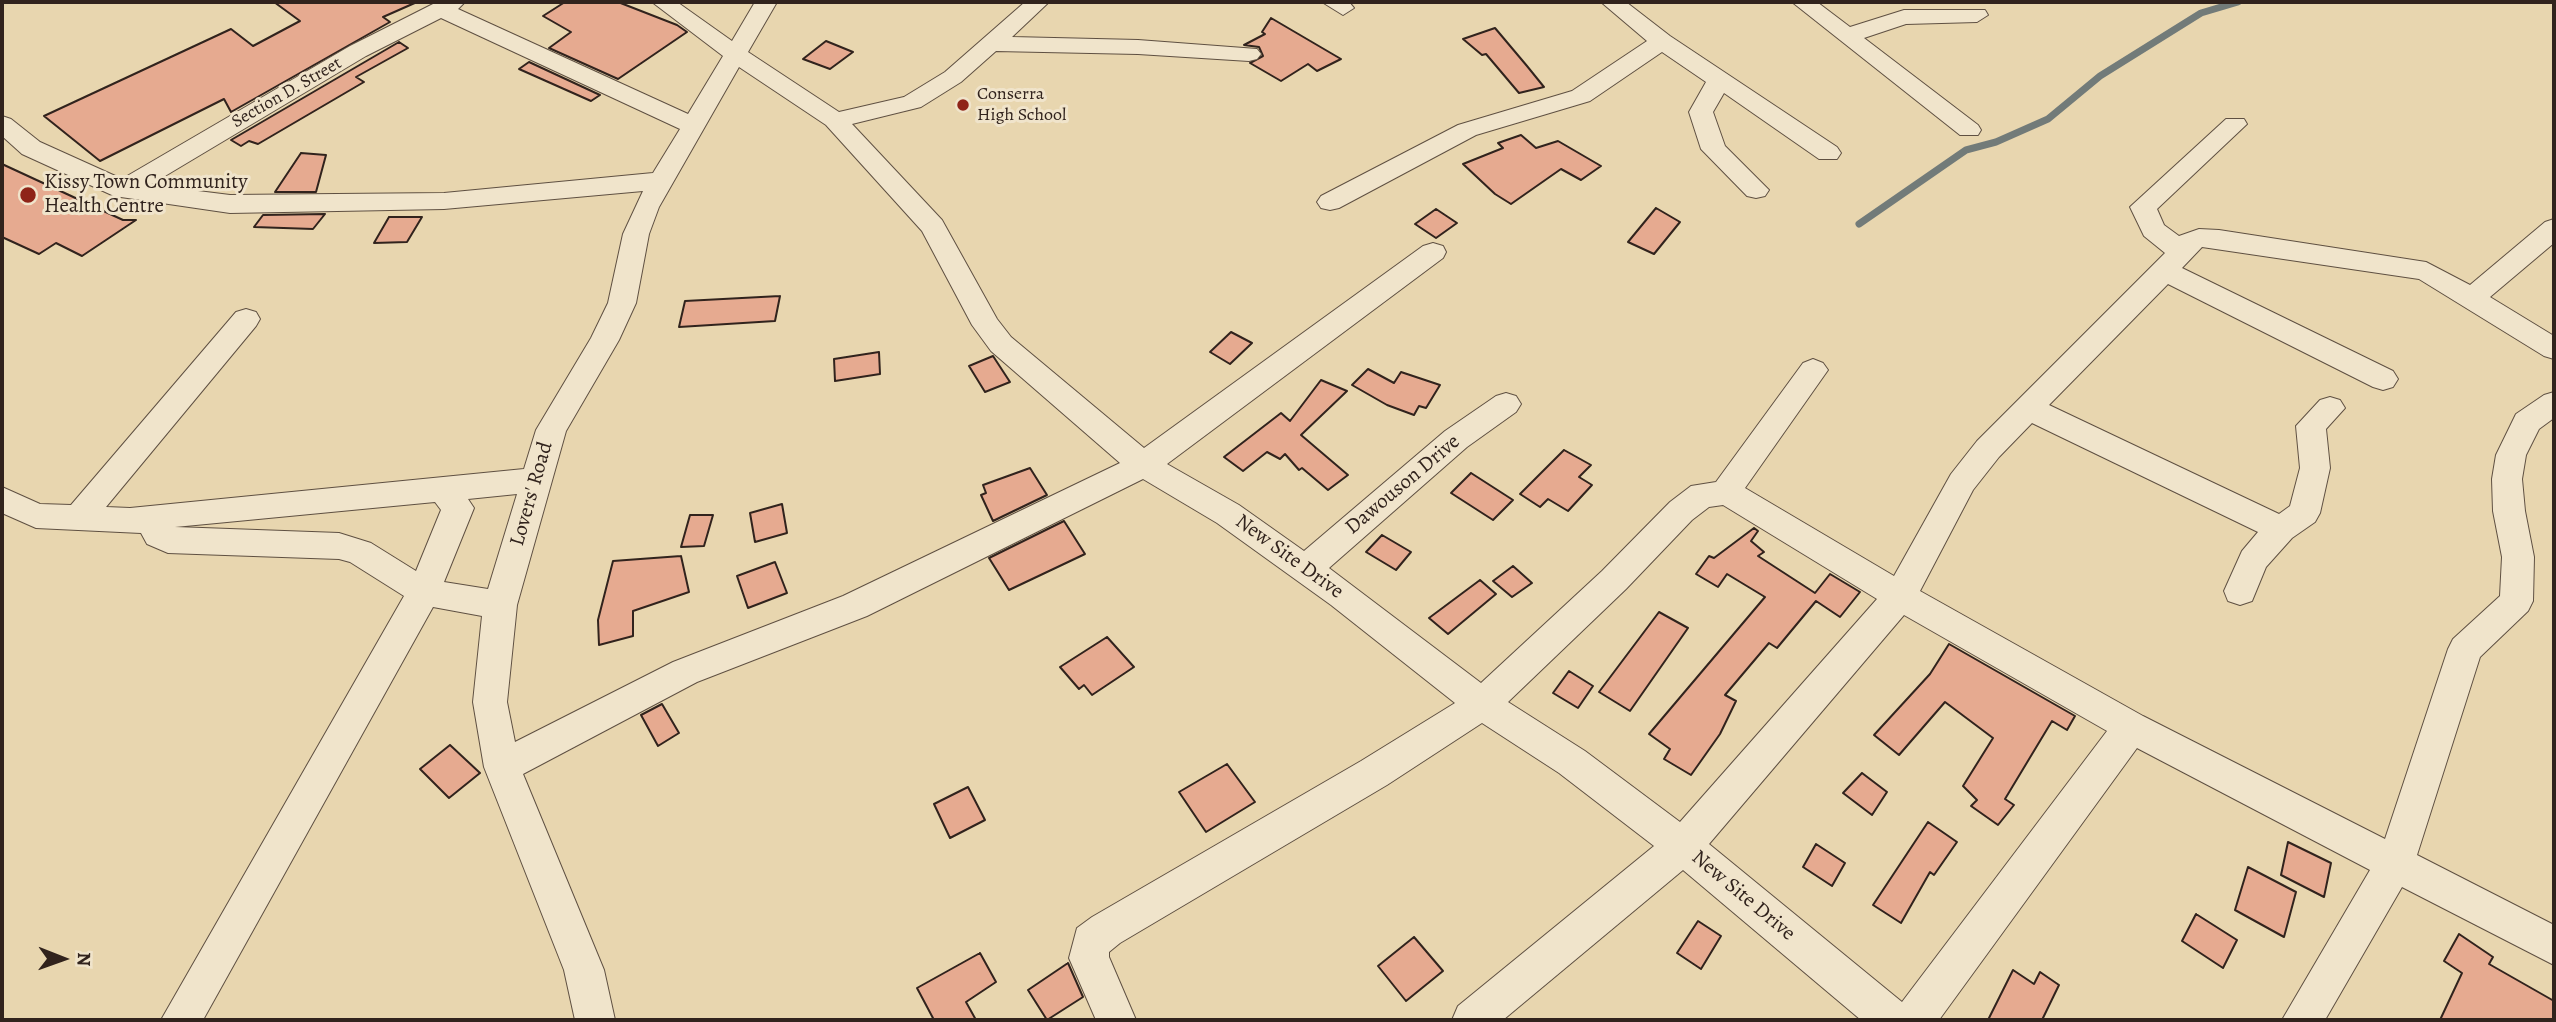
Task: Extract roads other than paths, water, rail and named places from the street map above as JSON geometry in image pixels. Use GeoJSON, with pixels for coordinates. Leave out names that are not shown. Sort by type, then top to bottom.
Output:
{"type":"FeatureCollection","features":[{"type":"Feature","properties":{"kind":"street","name":"New Site Drive"},"geometry":{"type":"LineString","coordinates":[[663,2],[735,54],[835,120],[933,226],[986,325],[1001,344],[1144,466],[1228,514],[1343,595],[1482,704],[1572,762],[1683,846],[1892,1020]]}},
{"type":"Feature","properties":{"kind":"street","name":"Lovers' Road"},"geometry":{"type":"LineString","coordinates":[[595,1020],[584,970],[502,766],[490,702],[500,605],[551,430],[605,340],[622,303],[636,234],[659,181],[766,2]]}},
{"type":"Feature","properties":{"kind":"street"},"geometry":{"type":"LineString","coordinates":[[835,120],[912,102],[953,77],[1038,2]]}},
{"type":"Feature","properties":{"kind":"street"},"geometry":{"type":"LineString","coordinates":[[1612,2],[1662,41],[1828,153]]}},
{"type":"Feature","properties":{"kind":"street"},"geometry":{"type":"LineString","coordinates":[[1803,2],[1969,130]]}},
{"type":"Feature","properties":{"kind":"street"},"geometry":{"type":"LineString","coordinates":[[447,5],[692,124]]}},
{"type":"Feature","properties":{"kind":"street","name":"Section D. Street"},"geometry":{"type":"LineString","coordinates":[[123,190],[358,51],[447,5]]}},
{"type":"Feature","properties":{"kind":"street"},"geometry":{"type":"LineString","coordinates":[[1847,36],[1904,17],[1977,15]]}},
{"type":"Feature","properties":{"kind":"street"},"geometry":{"type":"LineString","coordinates":[[1330,202],[1467,130],[1581,96],[1662,41]]}},
{"type":"Feature","properties":{"kind":"street"},"geometry":{"type":"LineString","coordinates":[[991,44],[1138,47],[1249,54]]}},
{"type":"Feature","properties":{"kind":"street"},"geometry":{"type":"LineString","coordinates":[[1719,80],[1701,112],[1706,127],[1714,149],[1756,190]]}},
{"type":"Feature","properties":{"kind":"street"},"geometry":{"type":"LineString","coordinates":[[2,124],[32,148],[123,190],[230,204],[336,205],[444,201],[659,181]]}},
{"type":"Feature","properties":{"kind":"street"},"geometry":{"type":"LineString","coordinates":[[2235,124],[2143,207],[2153,230],[2173,261],[2383,379]]}},
{"type":"Feature","properties":{"kind":"street"},"geometry":{"type":"LineString","coordinates":[[2471,298],[2507,271],[2554,228]]}},
{"type":"Feature","properties":{"kind":"street"},"geometry":{"type":"LineString","coordinates":[[1472,1020],[1683,846],[1900,596],[1962,482],[2026,407],[2189,242],[2199,238],[2335,255],[2426,271],[2554,349]]}},
{"type":"Feature","properties":{"kind":"street"},"geometry":{"type":"LineString","coordinates":[[502,766],[685,672],[855,606],[1144,466],[1433,252]]}},
{"type":"Feature","properties":{"kind":"street"},"geometry":{"type":"LineString","coordinates":[[79,517],[246,319]]}},
{"type":"Feature","properties":{"kind":"street"},"geometry":{"type":"LineString","coordinates":[[1725,493],[1813,370]]}},
{"type":"Feature","properties":{"kind":"street"},"geometry":{"type":"LineString","coordinates":[[2302,1020],[2396,862],[2465,649],[2516,601],[2518,557],[2509,511],[2507,479],[2511,455],[2526,422],[2554,403]]}},
{"type":"Feature","properties":{"kind":"street","name":"Dawouson Drive"},"geometry":{"type":"LineString","coordinates":[[1304,570],[1456,439],[1506,404]]}},
{"type":"Feature","properties":{"kind":"street"},"geometry":{"type":"LineString","coordinates":[[2026,407],[2281,529]]}},
{"type":"Feature","properties":{"kind":"street"},"geometry":{"type":"LineString","coordinates":[[2240,591],[2253,559],[2281,529],[2304,513],[2315,468],[2311,426],[2330,408]]}},
{"type":"Feature","properties":{"kind":"street"},"geometry":{"type":"LineString","coordinates":[[2,499],[36,516],[132,519],[535,480]]}},
{"type":"Feature","properties":{"kind":"street"},"geometry":{"type":"LineString","coordinates":[[181,1020],[424,592],[458,508],[442,489]]}},
{"type":"Feature","properties":{"kind":"street"},"geometry":{"type":"LineString","coordinates":[[1116,1020],[1089,958],[1091,942],[1106,930],[1374,773],[1482,704],[1614,580],[1681,511],[1702,495],[1725,493],[1745,501],[1900,596],[2131,727],[2554,946]]}},
{"type":"Feature","properties":{"kind":"street"},"geometry":{"type":"LineString","coordinates":[[132,519],[153,523],[158,536],[168,540],[339,546],[360,552],[424,592],[500,605]]}},
{"type":"Feature","properties":{"kind":"street"},"geometry":{"type":"LineString","coordinates":[[1914,1020],[2131,727]]}},
{"type":"Feature","properties":{"kind":"waterway"},"geometry":{"type":"LineString","coordinates":[[1859,224],[1966,150],[1996,142],[2048,119],[2100,76],[2201,13],[2238,2]]}},
{"type":"Feature","properties":{"kind":"place","name":"Conserra High School"},"geometry":{"type":"Point","coordinates":[963,105]}},
{"type":"Feature","properties":{"kind":"place","name":"Kissy Town Community Health Centre"},"geometry":{"type":"Point","coordinates":[28,195]}}]}
